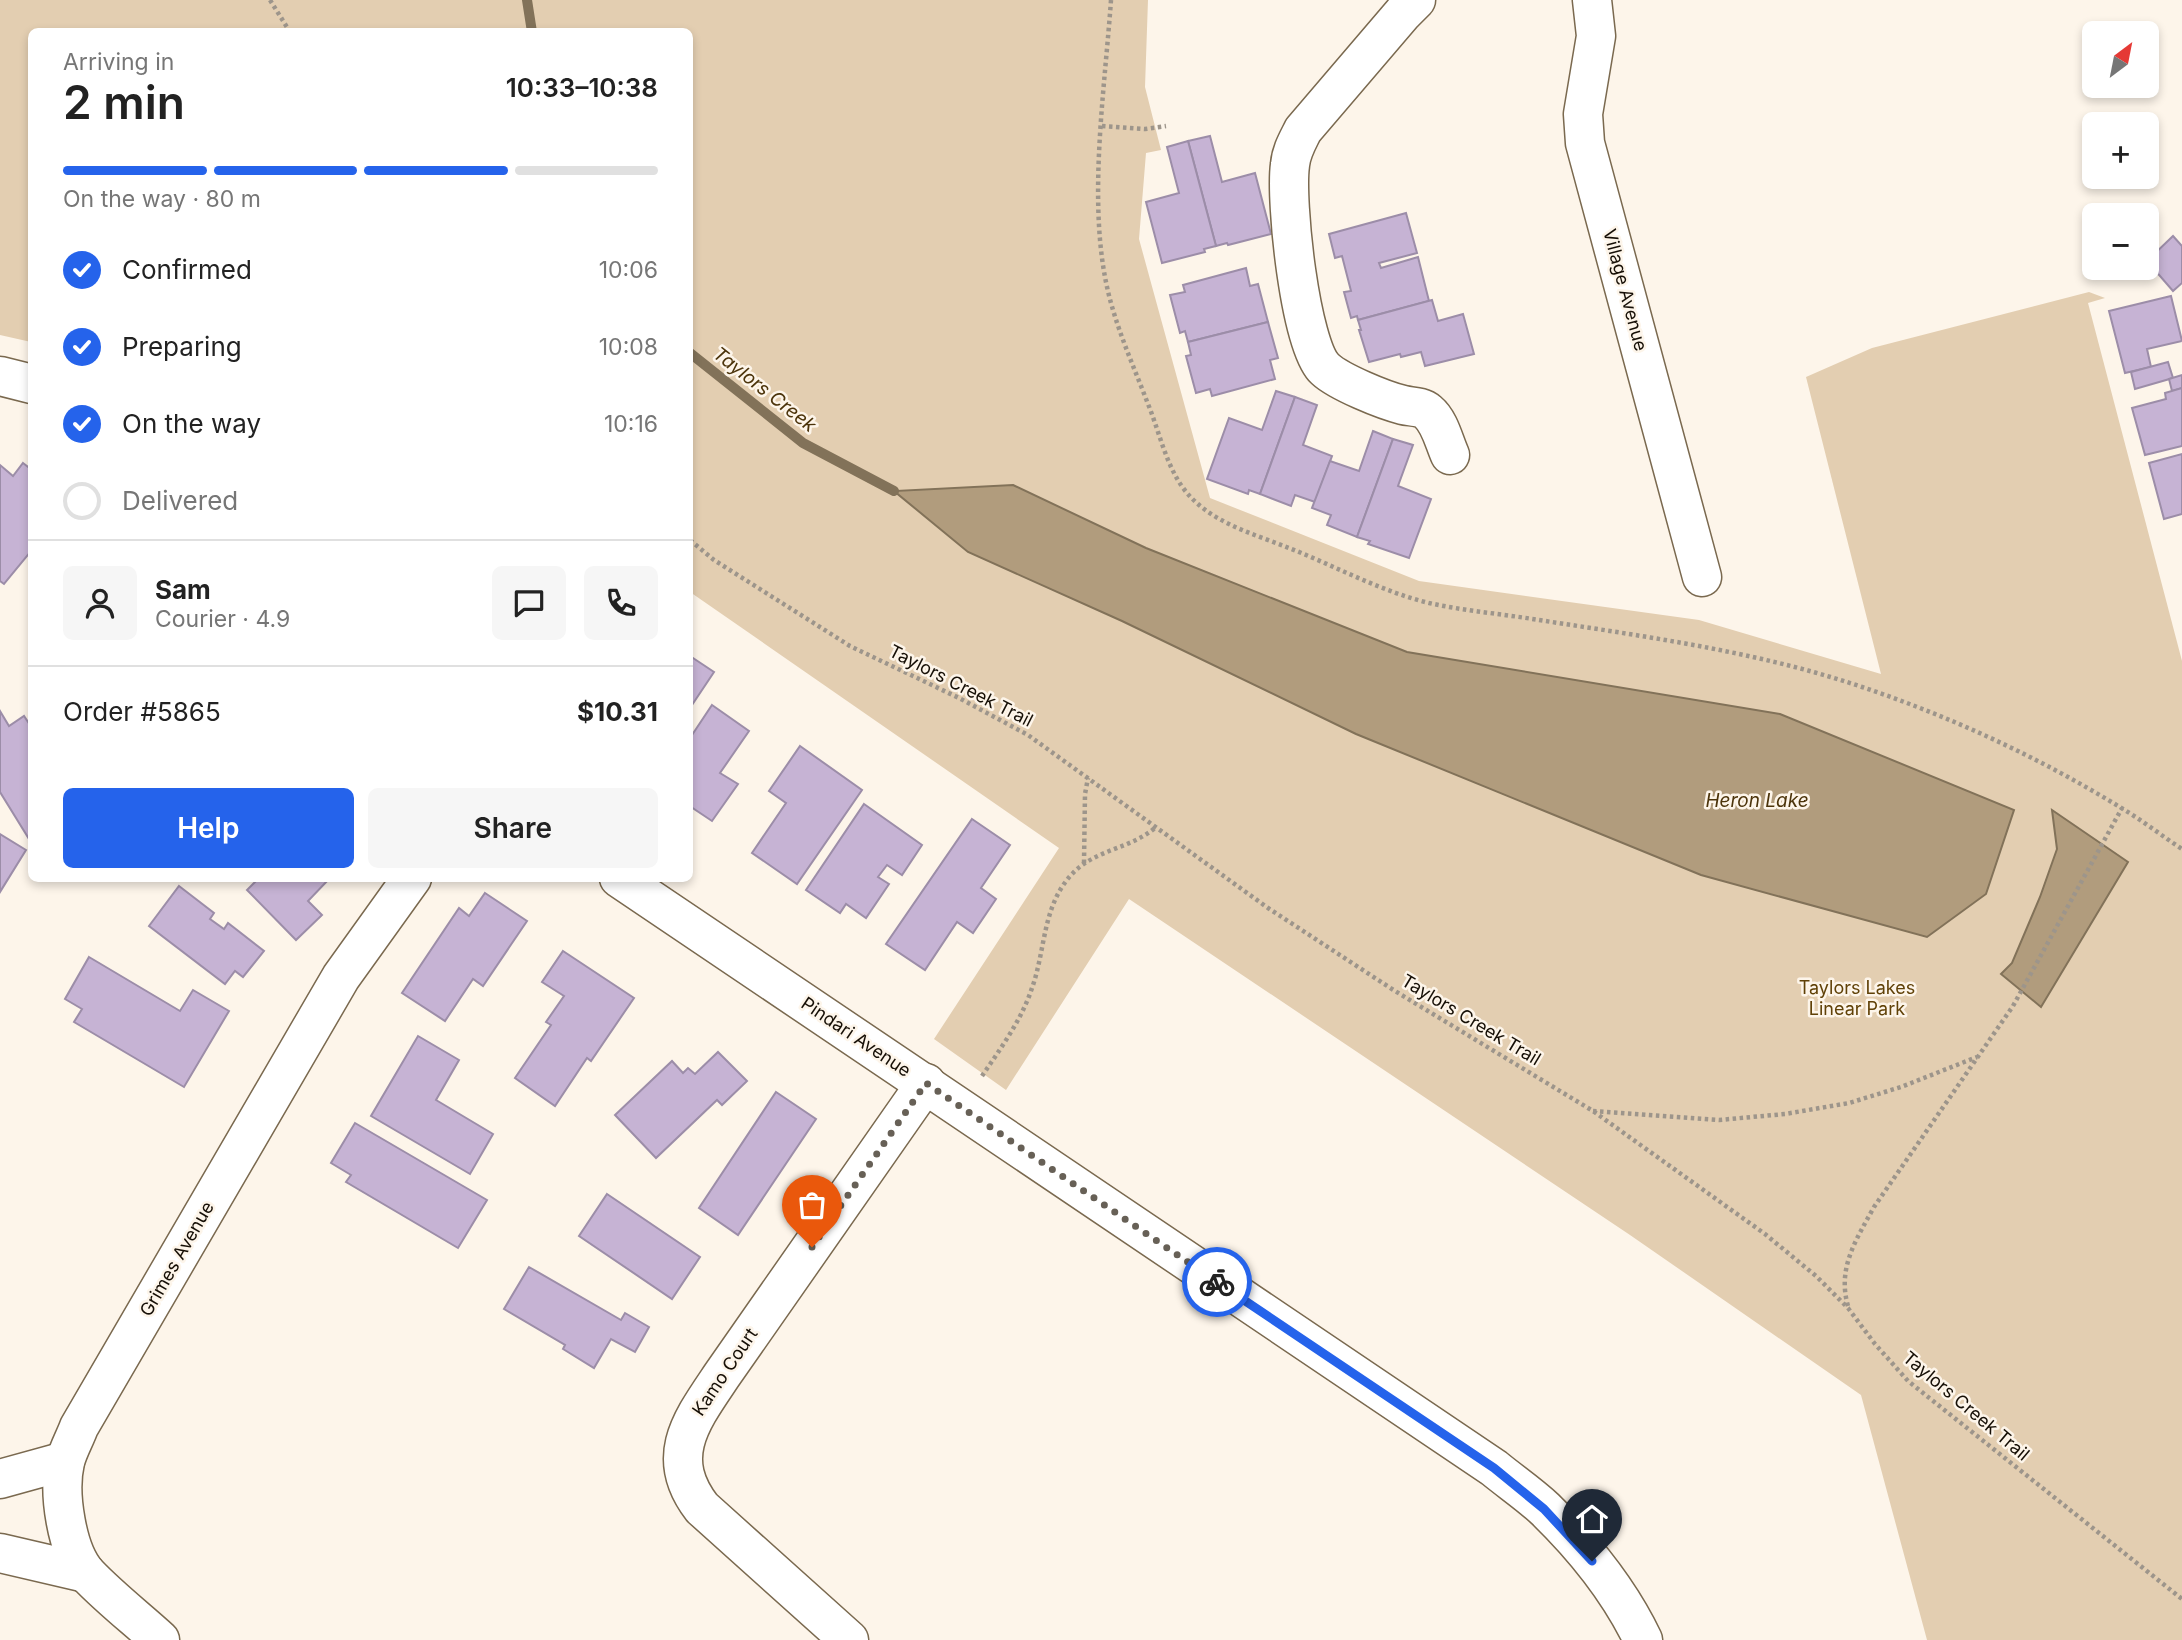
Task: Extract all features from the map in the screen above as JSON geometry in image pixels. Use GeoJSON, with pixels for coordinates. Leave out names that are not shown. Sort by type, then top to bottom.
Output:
{"type":"FeatureCollection","features":[{"type":"Feature","properties":{"kind":"street"},"geometry":{"type":"LineString","coordinates":[[1416,0],[1303,130],[1294,147],[1288,181],[1296,281],[1319,363],[1337,377],[1364,390],[1404,406],[1427,411],[1437,425],[1450,455]]}},
{"type":"Feature","properties":{"kind":"street","name":"Village Avenue"},"geometry":{"type":"LineString","coordinates":[[1592,0],[1596,36],[1585,100],[1585,143],[1702,576]]}},
{"type":"Feature","properties":{"kind":"street"},"geometry":{"type":"LineString","coordinates":[[0,376],[28,383]]}},
{"type":"Feature","properties":{"kind":"street"},"geometry":{"type":"LineString","coordinates":[[0,402],[28,404]]}},
{"type":"Feature","properties":{"kind":"street","name":"Grimes Avenue"},"geometry":{"type":"LineString","coordinates":[[160,1640],[86,1573],[65,1522],[65,1461],[79,1427],[341,977],[409,882]]}},
{"type":"Feature","properties":{"kind":"street","name":"Pindari Avenue"},"geometry":{"type":"LineString","coordinates":[[626,882],[1494,1468],[1544,1509],[1592,1561],[1633,1620],[1643,1640]]}},
{"type":"Feature","properties":{"kind":"street","name":"Kamo Court"},"geometry":{"type":"LineString","coordinates":[[849,1640],[702,1508],[691,1493],[685,1478],[683,1444],[690,1425],[722,1375],[926,1083]]}},
{"type":"Feature","properties":{"kind":"street"},"geometry":{"type":"LineString","coordinates":[[0,1479],[65,1461]]}},
{"type":"Feature","properties":{"kind":"street"},"geometry":{"type":"LineString","coordinates":[[0,1553],[86,1573]]}},
{"type":"Feature","properties":{"kind":"path"},"geometry":{"type":"LineString","coordinates":[[270,0],[288,28]]}},
{"type":"Feature","properties":{"kind":"path"},"geometry":{"type":"LineString","coordinates":[[1111,0],[1102,126],[1100,244],[1115,317],[1167,457],[1181,485],[1196,502],[1216,517],[1366,581],[1431,603],[1710,649],[1804,670],[1863,687],[1986,736],[2122,808],[2182,849]]}},
{"type":"Feature","properties":{"kind":"path"},"geometry":{"type":"LineString","coordinates":[[283,28],[284,22]]}},
{"type":"Feature","properties":{"kind":"path"},"geometry":{"type":"LineString","coordinates":[[1102,126],[1145,129],[1167,126]]}},
{"type":"Feature","properties":{"kind":"path","name":"Taylors Creek Trail"},"geometry":{"type":"LineString","coordinates":[[693,542],[714,560],[850,646],[997,717],[1028,735],[1268,908],[1395,991],[1593,1111],[1765,1234],[1816,1276],[1848,1308],[1908,1381],[2182,1599]]}},
{"type":"Feature","properties":{"kind":"path"},"geometry":{"type":"LineString","coordinates":[[1084,863],[1085,794],[1088,778]]}},
{"type":"Feature","properties":{"kind":"path"},"geometry":{"type":"LineString","coordinates":[[1848,1308],[1842,1287],[1857,1236],[1874,1207],[2013,1006],[2122,808]]}},
{"type":"Feature","properties":{"kind":"path"},"geometry":{"type":"LineString","coordinates":[[960,1109],[1023,1010],[1035,979],[1052,906],[1071,875],[1084,863],[1136,841],[1156,827]]}},
{"type":"Feature","properties":{"kind":"path"},"geometry":{"type":"LineString","coordinates":[[1593,1111],[1718,1121],[1785,1114],[1849,1103],[1901,1087],[1978,1056]]}},
{"type":"Feature","properties":{"kind":"green space","name":"Taylors Lakes Linear Park"},"geometry":{"type":"Polygon","coordinates":[[[0,0],[1148,0],[1145,87],[1161,150],[1146,153],[1139,239],[1210,498],[1419,581],[1699,620],[1881,674],[1806,377],[1872,348],[2089,292],[2105,298],[2088,303],[2182,661],[2182,1640],[1927,1640],[1861,1395],[1630,1235],[1129,899],[1006,1090],[934,1039],[1059,848],[693,594],[693,28],[28,28],[28,341],[0,335],[0,0]]]}},
{"type":"Feature","properties":{"kind":"water","name":"Heron Lake"},"geometry":{"type":"Polygon","coordinates":[[[1013,485],[1146,548],[1407,652],[1780,714],[2014,810],[1986,894],[1927,937],[1701,875],[1356,734],[1122,621],[968,552],[894,491],[1013,485]]]}},
{"type":"Feature","properties":{"kind":"water"},"geometry":{"type":"Polygon","coordinates":[[[2052,810],[2128,862],[2041,1007],[2001,974],[2012,963],[2057,849],[2052,810]]]}},
{"type":"Feature","properties":{"kind":"building"},"geometry":{"type":"Polygon","coordinates":[[[1210,136],[1222,182],[1255,173],[1271,234],[1216,246],[1188,141],[1210,136]]]}},
{"type":"Feature","properties":{"kind":"building"},"geometry":{"type":"Polygon","coordinates":[[[1188,141],[1216,246],[1204,249],[1205,252],[1162,263],[1146,202],[1179,193],[1167,147],[1188,141]]]}},
{"type":"Feature","properties":{"kind":"building"},"geometry":{"type":"Polygon","coordinates":[[[1406,213],[1417,253],[1379,263],[1381,268],[1418,257],[1429,301],[1358,320],[1357,316],[1351,318],[1344,292],[1351,291],[1342,256],[1335,258],[1329,234],[1406,213]]]}},
{"type":"Feature","properties":{"kind":"building"},"geometry":{"type":"Polygon","coordinates":[[[2173,236],[2182,246],[2182,283],[2173,291],[2159,275],[2159,249],[2173,236]]]}},
{"type":"Feature","properties":{"kind":"building"},"geometry":{"type":"Polygon","coordinates":[[[1246,268],[1250,286],[1258,284],[1268,322],[1188,342],[1185,331],[1180,333],[1170,295],[1185,292],[1183,285],[1246,268]]]}},
{"type":"Feature","properties":{"kind":"building"},"geometry":{"type":"Polygon","coordinates":[[[2171,296],[2182,341],[2147,349],[2151,367],[2125,373],[2109,311],[2171,296]]]}},
{"type":"Feature","properties":{"kind":"building"},"geometry":{"type":"Polygon","coordinates":[[[1432,300],[1438,321],[1463,314],[1474,354],[1425,366],[1421,352],[1369,362],[1358,320],[1432,300]]]}},
{"type":"Feature","properties":{"kind":"building"},"geometry":{"type":"Polygon","coordinates":[[[1268,322],[1278,358],[1270,360],[1275,379],[1212,396],[1210,389],[1196,393],[1186,356],[1191,355],[1188,342],[1268,322]]]}},
{"type":"Feature","properties":{"kind":"building"},"geometry":{"type":"Polygon","coordinates":[[[2168,362],[2173,378],[2135,389],[2131,372],[2168,362]]]}},
{"type":"Feature","properties":{"kind":"building"},"geometry":{"type":"Polygon","coordinates":[[[2182,375],[2182,388],[2172,391],[2169,379],[2182,375]]]}},
{"type":"Feature","properties":{"kind":"building"},"geometry":{"type":"Polygon","coordinates":[[[2182,388],[2182,446],[2145,455],[2132,408],[2166,399],[2165,393],[2182,388]]]}},
{"type":"Feature","properties":{"kind":"building"},"geometry":{"type":"Polygon","coordinates":[[[1276,391],[1295,397],[1260,494],[1249,490],[1248,494],[1207,479],[1229,418],[1262,430],[1276,391]]]}},
{"type":"Feature","properties":{"kind":"building"},"geometry":{"type":"Polygon","coordinates":[[[1295,397],[1317,405],[1303,445],[1332,456],[1315,502],[1295,495],[1291,506],[1260,494],[1295,397]]]}},
{"type":"Feature","properties":{"kind":"building"},"geometry":{"type":"Polygon","coordinates":[[[1373,431],[1393,439],[1357,537],[1327,525],[1331,515],[1312,508],[1330,461],[1359,471],[1373,431]]]}},
{"type":"Feature","properties":{"kind":"building"},"geometry":{"type":"Polygon","coordinates":[[[1393,439],[1413,445],[1398,486],[1431,499],[1409,558],[1368,544],[1370,541],[1357,537],[1393,439]]]}},
{"type":"Feature","properties":{"kind":"building"},"geometry":{"type":"Polygon","coordinates":[[[2182,454],[2182,514],[2164,519],[2149,463],[2182,454]]]}},
{"type":"Feature","properties":{"kind":"building"},"geometry":{"type":"Polygon","coordinates":[[[23,463],[28,467],[28,555],[4,584],[0,581],[0,465],[13,476],[23,463]]]}},
{"type":"Feature","properties":{"kind":"building"},"geometry":{"type":"Polygon","coordinates":[[[693,658],[714,672],[693,704],[693,658]]]}},
{"type":"Feature","properties":{"kind":"building"},"geometry":{"type":"Polygon","coordinates":[[[712,705],[749,731],[720,773],[738,784],[712,821],[693,808],[693,734],[712,705]]]}},
{"type":"Feature","properties":{"kind":"building"},"geometry":{"type":"Polygon","coordinates":[[[0,711],[9,726],[24,716],[28,722],[28,837],[0,792],[0,711]]]}},
{"type":"Feature","properties":{"kind":"building"},"geometry":{"type":"Polygon","coordinates":[[[800,746],[862,790],[797,884],[752,853],[786,803],[769,791],[800,746]]]}},
{"type":"Feature","properties":{"kind":"building"},"geometry":{"type":"Polygon","coordinates":[[[864,804],[922,845],[902,875],[887,865],[878,877],[889,884],[866,918],[846,904],[840,913],[806,890],[864,804]]]}},
{"type":"Feature","properties":{"kind":"building"},"geometry":{"type":"Polygon","coordinates":[[[972,819],[1010,845],[981,888],[996,899],[973,933],[957,922],[925,970],[886,944],[972,819]]]}},
{"type":"Feature","properties":{"kind":"building"},"geometry":{"type":"Polygon","coordinates":[[[0,834],[26,850],[0,892],[0,834]]]}},
{"type":"Feature","properties":{"kind":"building"},"geometry":{"type":"Polygon","coordinates":[[[255,882],[326,882],[308,901],[322,915],[296,940],[247,890],[255,882]]]}},
{"type":"Feature","properties":{"kind":"building"},"geometry":{"type":"Polygon","coordinates":[[[179,886],[214,913],[210,919],[224,929],[228,923],[264,951],[243,977],[235,971],[225,984],[149,926],[179,886]]]}},
{"type":"Feature","properties":{"kind":"building"},"geometry":{"type":"Polygon","coordinates":[[[485,893],[527,921],[483,986],[473,979],[445,1021],[402,993],[459,908],[469,916],[485,893]]]}},
{"type":"Feature","properties":{"kind":"building"},"geometry":{"type":"Polygon","coordinates":[[[563,951],[634,998],[591,1061],[587,1058],[555,1106],[515,1078],[551,1025],[546,1022],[564,996],[542,982],[563,951]]]}},
{"type":"Feature","properties":{"kind":"building"},"geometry":{"type":"Polygon","coordinates":[[[89,957],[180,1011],[193,990],[229,1011],[184,1087],[74,1022],[82,1009],[65,999],[89,957]]]}},
{"type":"Feature","properties":{"kind":"building"},"geometry":{"type":"Polygon","coordinates":[[[418,1036],[459,1060],[436,1100],[493,1134],[470,1174],[371,1116],[418,1036]]]}},
{"type":"Feature","properties":{"kind":"building"},"geometry":{"type":"Polygon","coordinates":[[[718,1052],[747,1081],[722,1105],[717,1100],[656,1158],[615,1115],[672,1061],[683,1073],[688,1068],[695,1074],[718,1052]]]}},
{"type":"Feature","properties":{"kind":"building"},"geometry":{"type":"Polygon","coordinates":[[[776,1092],[816,1119],[738,1235],[699,1208],[776,1092]]]}},
{"type":"Feature","properties":{"kind":"building"},"geometry":{"type":"Polygon","coordinates":[[[355,1123],[487,1200],[458,1248],[346,1182],[351,1175],[331,1163],[355,1123]]]}},
{"type":"Feature","properties":{"kind":"building"},"geometry":{"type":"Polygon","coordinates":[[[607,1194],[700,1257],[672,1299],[579,1236],[607,1194]]]}},
{"type":"Feature","properties":{"kind":"building"},"geometry":{"type":"Polygon","coordinates":[[[529,1267],[621,1320],[625,1313],[649,1327],[635,1352],[611,1339],[594,1368],[563,1349],[565,1345],[504,1309],[529,1267]]]}},
{"type":"Feature","properties":{"kind":"waterway","name":"Taylors Creek"},"geometry":{"type":"LineString","coordinates":[[527,0],[531,28]]}},
{"type":"Feature","properties":{"kind":"waterway","name":"Taylors Creek"},"geometry":{"type":"LineString","coordinates":[[693,355],[803,443],[894,491]]}},
{"type":"Feature","properties":{"kind":"way so far"},"geometry":{"type":"LineString","coordinates":[[812,1247],[926,1083],[960,1109],[1217,1282]]}},
{"type":"Feature","properties":{"kind":"route"},"geometry":{"type":"LineString","coordinates":[[1217,1282],[1494,1468],[1544,1509],[1592,1561]]}}]}
